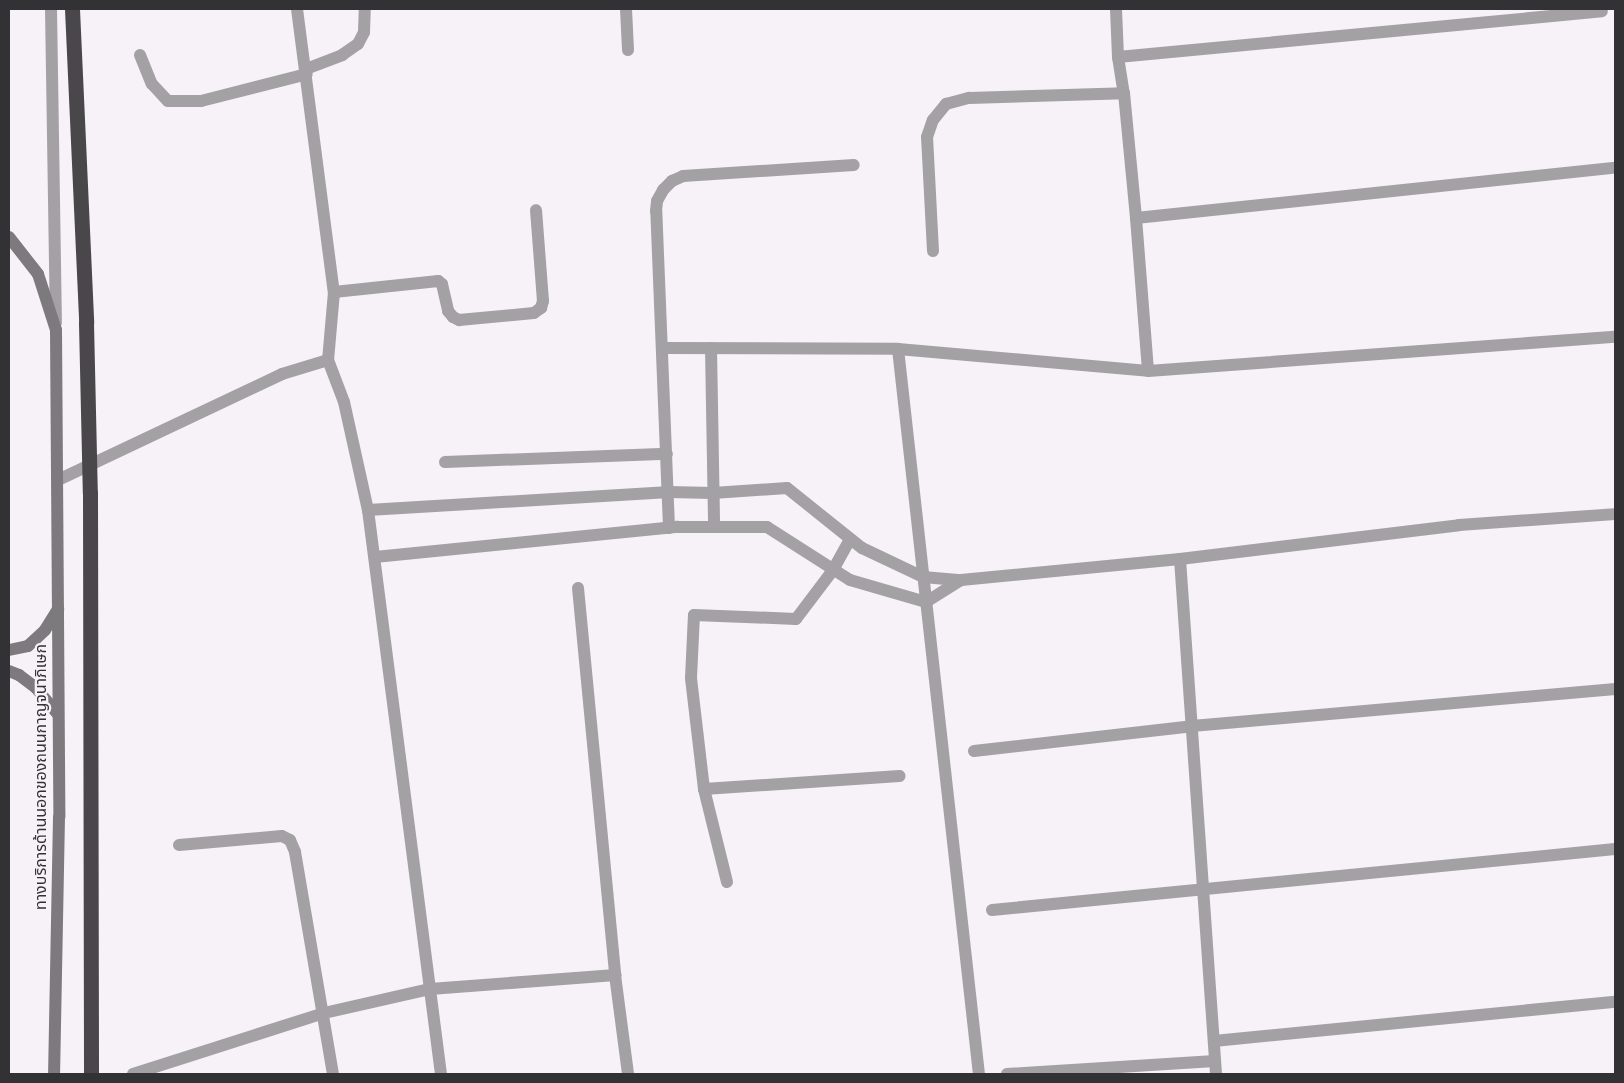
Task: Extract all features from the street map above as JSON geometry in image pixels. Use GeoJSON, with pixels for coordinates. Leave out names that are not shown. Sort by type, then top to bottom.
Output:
{"type":"FeatureCollection","features":[{"type":"Feature","properties":{"kind":"highway"},"geometry":{"type":"LineString","coordinates":[[72,9],[86,323],[90,493],[91,1074]]}},
{"type":"Feature","properties":{"kind":"main road","name":"ทางบริการด้านนอกของถนนกาญจนาภิเษก"},"geometry":{"type":"LineString","coordinates":[[9,237],[38,274],[56,330],[59,818],[54,1074]]}},
{"type":"Feature","properties":{"kind":"main road"},"geometry":{"type":"LineString","coordinates":[[9,650],[28,646],[45,630],[58,610]]}},
{"type":"Feature","properties":{"kind":"main road"},"geometry":{"type":"LineString","coordinates":[[9,671],[19,675],[36,688],[58,714]]}},
{"type":"Feature","properties":{"kind":"street"},"geometry":{"type":"LineString","coordinates":[[51,9],[56,330]]}},
{"type":"Feature","properties":{"kind":"street"},"geometry":{"type":"LineString","coordinates":[[297,9],[307,72],[334,292],[328,360],[344,402],[368,510],[441,1074]]}},
{"type":"Feature","properties":{"kind":"street"},"geometry":{"type":"LineString","coordinates":[[140,55],[152,84],[168,101],[201,100],[307,72],[342,55],[358,44],[364,32],[365,9]]}},
{"type":"Feature","properties":{"kind":"street"},"geometry":{"type":"LineString","coordinates":[[626,9],[628,50]]}},
{"type":"Feature","properties":{"kind":"street"},"geometry":{"type":"LineString","coordinates":[[1116,9],[1118,57],[1124,93],[1136,218],[1148,371]]}},
{"type":"Feature","properties":{"kind":"street"},"geometry":{"type":"LineString","coordinates":[[1118,57],[1602,11]]}},
{"type":"Feature","properties":{"kind":"street"},"geometry":{"type":"LineString","coordinates":[[933,251],[927,137],[933,120],[946,104],[969,98],[1124,93]]}},
{"type":"Feature","properties":{"kind":"street"},"geometry":{"type":"LineString","coordinates":[[669,528],[657,201],[663,190],[672,181],[683,176],[854,165]]}},
{"type":"Feature","properties":{"kind":"street"},"geometry":{"type":"LineString","coordinates":[[1136,218],[1615,168]]}},
{"type":"Feature","properties":{"kind":"street"},"geometry":{"type":"LineString","coordinates":[[334,292],[438,281],[442,284],[448,311],[459,320],[534,313],[541,308],[543,301],[536,210]]}},
{"type":"Feature","properties":{"kind":"street"},"geometry":{"type":"LineString","coordinates":[[662,348],[898,349],[1148,371],[1615,337]]}},
{"type":"Feature","properties":{"kind":"street"},"geometry":{"type":"LineString","coordinates":[[711,348],[714,526]]}},
{"type":"Feature","properties":{"kind":"street"},"geometry":{"type":"LineString","coordinates":[[898,349],[979,1074]]}},
{"type":"Feature","properties":{"kind":"street"},"geometry":{"type":"LineString","coordinates":[[58,480],[282,374],[328,360]]}},
{"type":"Feature","properties":{"kind":"street"},"geometry":{"type":"LineString","coordinates":[[445,462],[667,454]]}},
{"type":"Feature","properties":{"kind":"street"},"geometry":{"type":"LineString","coordinates":[[368,510],[669,492],[714,493],[787,488],[862,548],[923,578],[961,580],[1180,559],[1459,525],[1615,514]]}},
{"type":"Feature","properties":{"kind":"street"},"geometry":{"type":"LineString","coordinates":[[375,557],[669,528],[714,526],[767,527],[850,580],[926,602],[961,580]]}},
{"type":"Feature","properties":{"kind":"street"},"geometry":{"type":"LineString","coordinates":[[728,882],[704,789],[691,678],[694,616],[796,619],[833,570],[850,539]]}},
{"type":"Feature","properties":{"kind":"street"},"geometry":{"type":"LineString","coordinates":[[1006,1074],[1216,1068],[1180,559]]}},
{"type":"Feature","properties":{"kind":"street"},"geometry":{"type":"LineString","coordinates":[[578,588],[615,975],[628,1074]]}},
{"type":"Feature","properties":{"kind":"street"},"geometry":{"type":"LineString","coordinates":[[974,751],[1192,726],[1615,689]]}},
{"type":"Feature","properties":{"kind":"street"},"geometry":{"type":"LineString","coordinates":[[704,789],[900,776]]}},
{"type":"Feature","properties":{"kind":"street"},"geometry":{"type":"LineString","coordinates":[[179,845],[282,836],[290,840],[295,852],[333,1074]]}},
{"type":"Feature","properties":{"kind":"street"},"geometry":{"type":"LineString","coordinates":[[992,910],[1615,848]]}},
{"type":"Feature","properties":{"kind":"street"},"geometry":{"type":"LineString","coordinates":[[133,1074],[324,1013],[430,989],[615,975]]}},
{"type":"Feature","properties":{"kind":"street"},"geometry":{"type":"LineString","coordinates":[[1214,1041],[1615,1002]]}}]}
